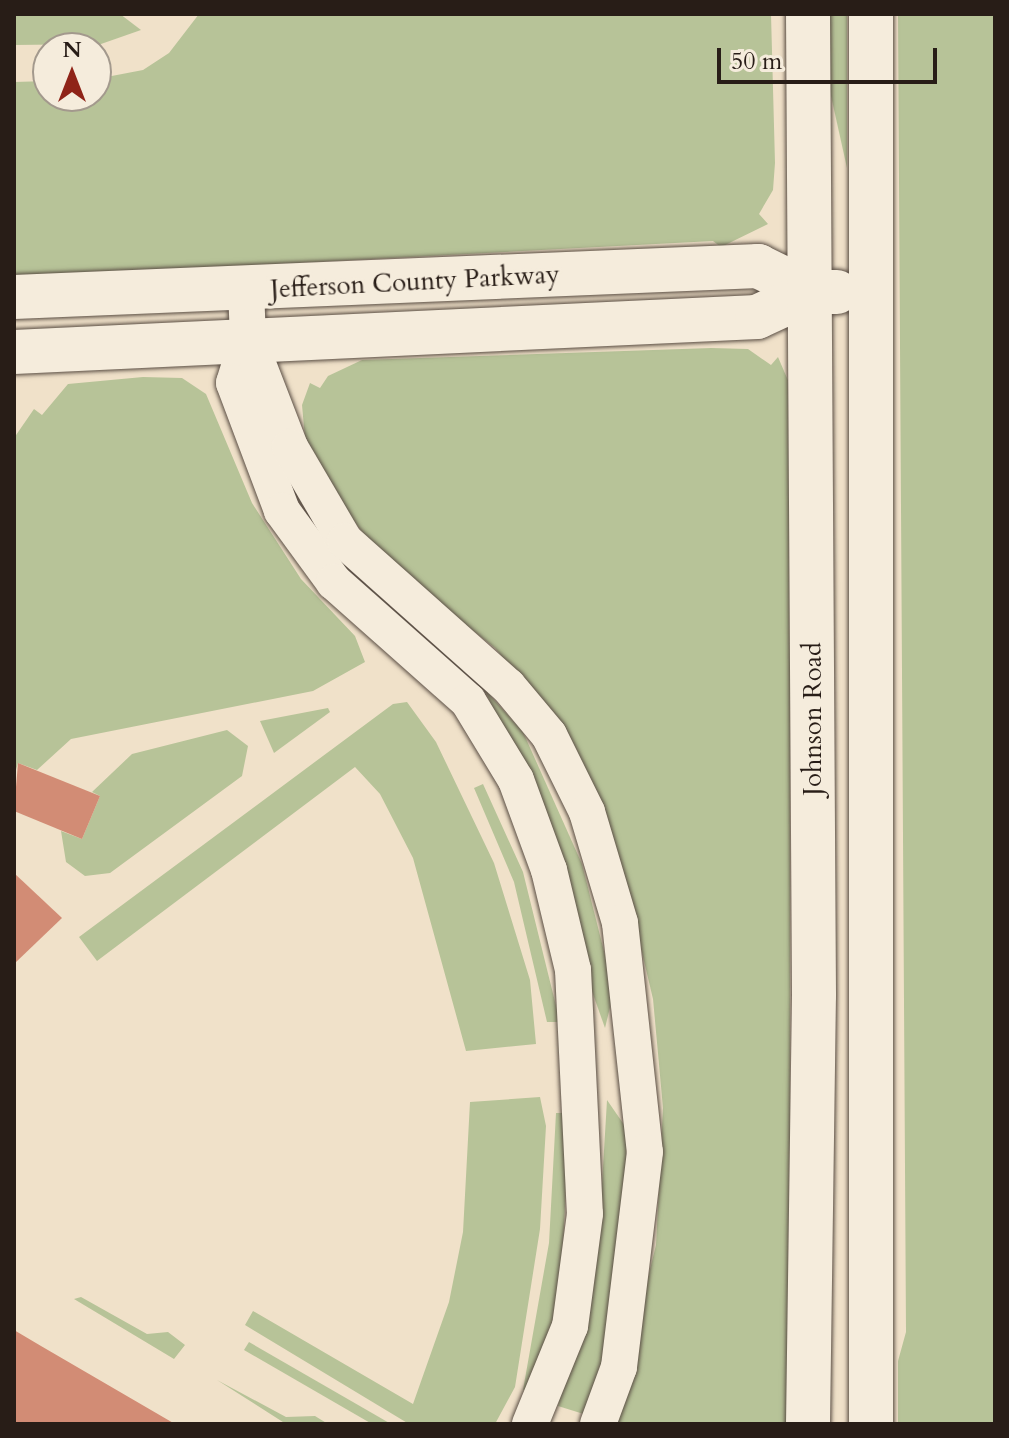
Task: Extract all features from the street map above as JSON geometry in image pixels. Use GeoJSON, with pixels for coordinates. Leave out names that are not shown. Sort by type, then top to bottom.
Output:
{"type":"FeatureCollection","features":[{"type":"Feature","properties":{"kind":"main road","name":"Johnson Road"},"geometry":{"type":"LineString","coordinates":[[808,14],[811,292],[808,1424]]}},
{"type":"Feature","properties":{"kind":"main road"},"geometry":{"type":"LineString","coordinates":[[871,14],[874,291],[871,1424]]}},
{"type":"Feature","properties":{"kind":"main road","name":"Jefferson County Parkway"},"geometry":{"type":"LineString","coordinates":[[14,297],[246,290],[758,266],[811,292]]}},
{"type":"Feature","properties":{"kind":"main road","name":"Jefferson County Parkway"},"geometry":{"type":"LineString","coordinates":[[14,352],[248,338],[757,317],[811,292],[874,291]]}},
{"type":"Feature","properties":{"kind":"street"},"geometry":{"type":"LineString","coordinates":[[246,290],[248,338],[290,447],[345,541],[432,645],[516,780],[573,970],[585,1214],[570,1326],[530,1424]]}},
{"type":"Feature","properties":{"kind":"street"},"geometry":{"type":"LineString","coordinates":[[432,645],[508,686],[549,735],[587,812],[620,923],[645,1152],[621,1352],[598,1424]]}},
{"type":"Feature","properties":{"kind":"green space"},"geometry":{"type":"Polygon","coordinates":[[[120,14],[141,30],[112,40],[112,32],[32,32],[32,45],[14,45],[14,16],[120,14]]]}},
{"type":"Feature","properties":{"kind":"green space"},"geometry":{"type":"Polygon","coordinates":[[[199,14],[771,14],[775,163],[773,190],[759,214],[768,224],[721,247],[713,241],[14,278],[14,82],[32,81],[32,112],[112,112],[112,76],[143,70],[169,53],[199,14]]]}},
{"type":"Feature","properties":{"kind":"green space"},"geometry":{"type":"Polygon","coordinates":[[[825,14],[847,14],[847,168],[829,87],[825,14]]]}},
{"type":"Feature","properties":{"kind":"green space"},"geometry":{"type":"Polygon","coordinates":[[[898,14],[995,14],[995,1424],[898,1424],[898,1361],[906,1332],[898,14]]]}},
{"type":"Feature","properties":{"kind":"green space"},"geometry":{"type":"Polygon","coordinates":[[[748,349],[771,365],[778,357],[790,385],[790,1424],[624,1424],[613,1420],[656,1245],[663,1108],[653,999],[622,868],[564,732],[495,648],[384,560],[340,503],[305,438],[302,405],[310,383],[320,388],[328,376],[362,360],[748,349]]]}},
{"type":"Feature","properties":{"kind":"green space"},"geometry":{"type":"Polygon","coordinates":[[[143,377],[182,378],[206,394],[252,503],[301,579],[355,636],[365,662],[313,691],[71,739],[37,770],[18,763],[14,777],[14,438],[34,409],[42,415],[68,384],[143,377]]]}},
{"type":"Feature","properties":{"kind":"green space"},"geometry":{"type":"Polygon","coordinates":[[[486,691],[523,732],[582,864],[614,991],[605,1028],[486,691]]]}},
{"type":"Feature","properties":{"kind":"green space"},"geometry":{"type":"Polygon","coordinates":[[[407,702],[436,742],[494,863],[530,980],[536,1044],[466,1051],[413,858],[380,794],[355,767],[97,961],[79,937],[393,704],[407,702]]]}},
{"type":"Feature","properties":{"kind":"green space"},"geometry":{"type":"Polygon","coordinates":[[[328,708],[330,712],[274,753],[260,721],[328,708]]]}},
{"type":"Feature","properties":{"kind":"green space"},"geometry":{"type":"Polygon","coordinates":[[[227,730],[248,746],[242,776],[110,873],[85,876],[66,862],[61,831],[82,839],[100,796],[92,792],[132,754],[227,730]]]}},
{"type":"Feature","properties":{"kind":"green space"},"geometry":{"type":"Polygon","coordinates":[[[483,784],[523,872],[560,1022],[547,1022],[514,882],[474,788],[483,784]]]}},
{"type":"Feature","properties":{"kind":"green space"},"geometry":{"type":"Polygon","coordinates":[[[540,1097],[546,1126],[540,1229],[515,1387],[495,1424],[409,1424],[245,1325],[253,1311],[413,1404],[449,1302],[463,1232],[470,1102],[540,1097]]]}},
{"type":"Feature","properties":{"kind":"green space"},"geometry":{"type":"Polygon","coordinates":[[[607,1100],[627,1129],[626,1173],[611,1357],[590,1416],[558,1406],[600,1218],[607,1100]]]}},
{"type":"Feature","properties":{"kind":"green space"},"geometry":{"type":"Polygon","coordinates":[[[556,1113],[567,1113],[569,1123],[560,1310],[533,1389],[523,1390],[549,1243],[556,1113]]]}},
{"type":"Feature","properties":{"kind":"green space"},"geometry":{"type":"Polygon","coordinates":[[[81,1297],[147,1334],[168,1332],[185,1345],[174,1359],[74,1299],[81,1297]]]}},
{"type":"Feature","properties":{"kind":"green space"},"geometry":{"type":"Polygon","coordinates":[[[249,1342],[391,1424],[372,1424],[244,1350],[249,1342]]]}},
{"type":"Feature","properties":{"kind":"green space"},"geometry":{"type":"Polygon","coordinates":[[[217,1380],[286,1417],[315,1416],[328,1424],[286,1424],[217,1380]]]}},
{"type":"Feature","properties":{"kind":"building"},"geometry":{"type":"Polygon","coordinates":[[[18,763],[100,796],[82,839],[14,811],[18,763]]]}},
{"type":"Feature","properties":{"kind":"building"},"geometry":{"type":"Polygon","coordinates":[[[14,873],[62,918],[14,964],[14,873]]]}},
{"type":"Feature","properties":{"kind":"building"},"geometry":{"type":"Polygon","coordinates":[[[14,1330],[41,1346],[175,1424],[14,1424],[14,1330]]]}}]}
